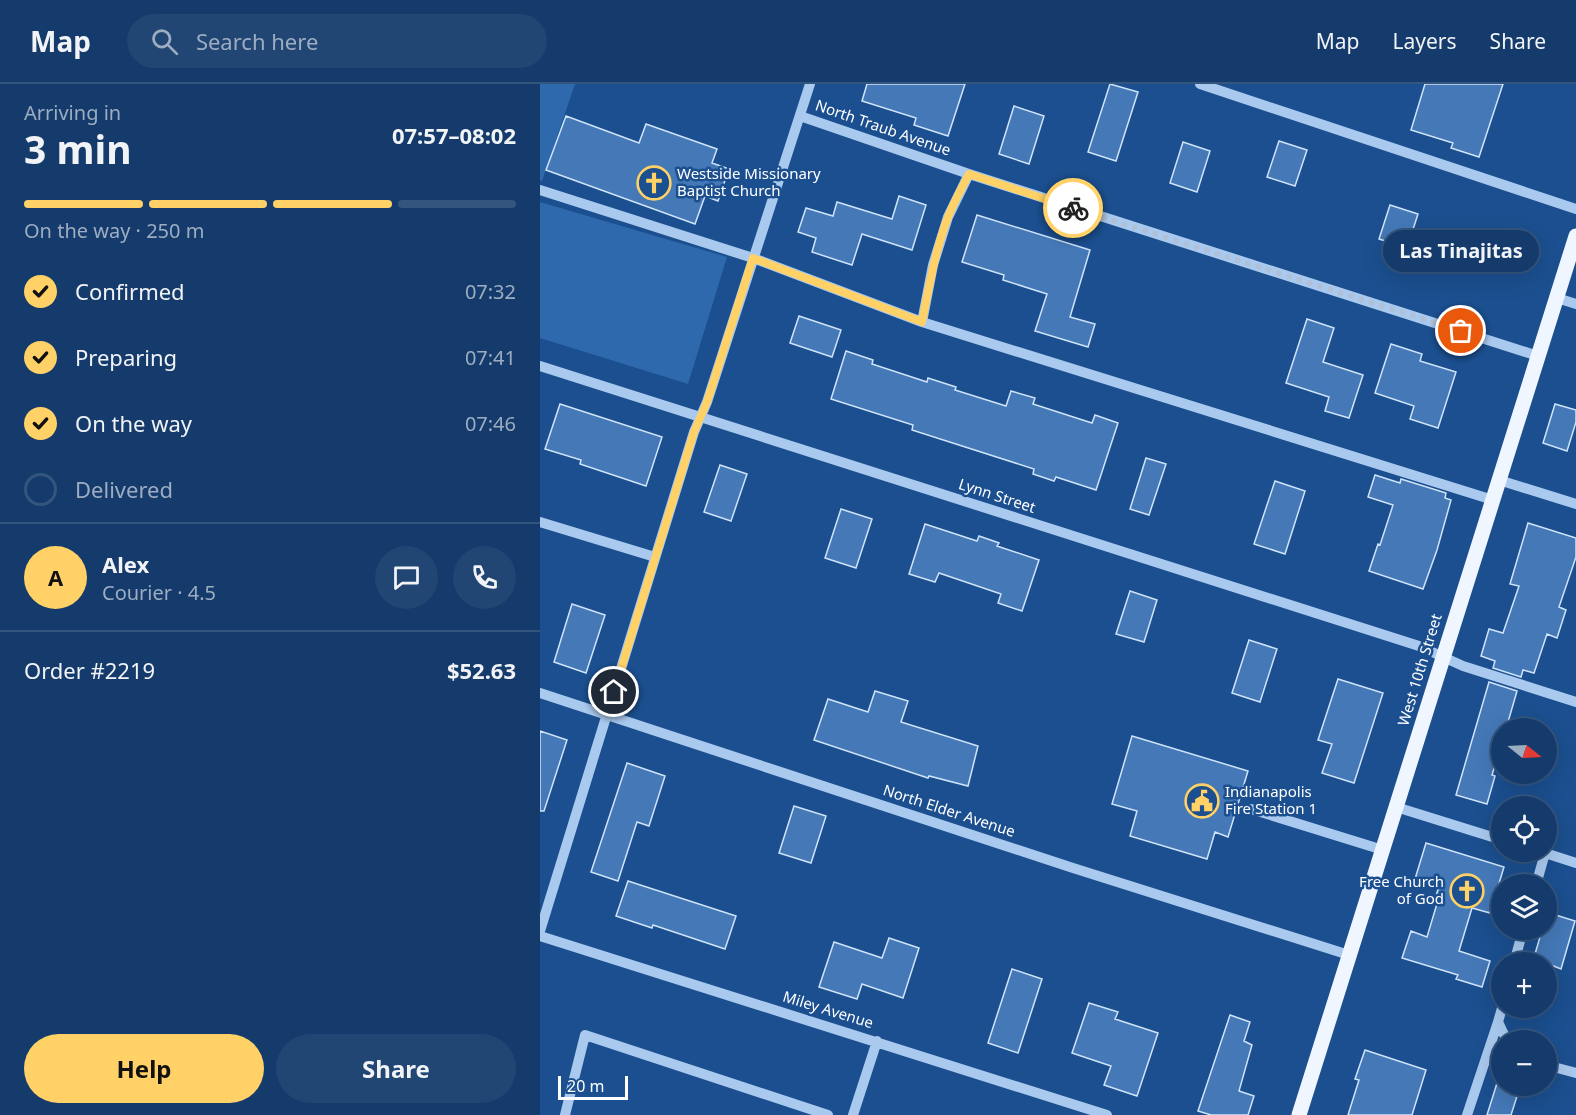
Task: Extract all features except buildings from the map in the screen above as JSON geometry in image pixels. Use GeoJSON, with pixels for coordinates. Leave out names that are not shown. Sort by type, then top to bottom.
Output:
{"type":"FeatureCollection","features":[{"type":"Feature","properties":{"kind":"main road","name":"West 10th Street"},"geometry":{"type":"LineString","coordinates":[[1299,1115],[1576,236]]}},
{"type":"Feature","properties":{"kind":"street"},"geometry":{"type":"LineString","coordinates":[[540,932],[655,557],[810,84]]}},
{"type":"Feature","properties":{"kind":"street"},"geometry":{"type":"LineString","coordinates":[[1200,84],[1576,209]]}},
{"type":"Feature","properties":{"kind":"street","name":"North Traub Avenue"},"geometry":{"type":"LineString","coordinates":[[800,116],[969,174],[1538,356]]}},
{"type":"Feature","properties":{"kind":"street"},"geometry":{"type":"LineString","coordinates":[[922,322],[933,265],[948,217],[969,174]]}},
{"type":"Feature","properties":{"kind":"street"},"geometry":{"type":"LineString","coordinates":[[540,190],[753,258],[922,322],[1493,500]]}},
{"type":"Feature","properties":{"kind":"street"},"geometry":{"type":"LineString","coordinates":[[1557,298],[1576,304]]}},
{"type":"Feature","properties":{"kind":"street","name":"Lynn Street"},"geometry":{"type":"LineString","coordinates":[[540,366],[1419,646],[1463,666],[1576,702]]}},
{"type":"Feature","properties":{"kind":"street"},"geometry":{"type":"LineString","coordinates":[[1499,480],[1576,504]]}},
{"type":"Feature","properties":{"kind":"street"},"geometry":{"type":"LineString","coordinates":[[540,522],[655,557]]}},
{"type":"Feature","properties":{"kind":"street","name":"North Elder Avenue"},"geometry":{"type":"LineString","coordinates":[[540,693],[1073,868],[1349,955]]}},
{"type":"Feature","properties":{"kind":"street"},"geometry":{"type":"LineString","coordinates":[[1396,807],[1491,837]]}},
{"type":"Feature","properties":{"kind":"street"},"geometry":{"type":"LineString","coordinates":[[1251,809],[1383,850]]}},
{"type":"Feature","properties":{"kind":"street"},"geometry":{"type":"LineString","coordinates":[[1557,857],[1576,863]]}},
{"type":"Feature","properties":{"kind":"street","name":"Miley Avenue"},"geometry":{"type":"LineString","coordinates":[[540,936],[1107,1115]]}},
{"type":"Feature","properties":{"kind":"street"},"geometry":{"type":"LineString","coordinates":[[1467,1115],[1499,1018]]}},
{"type":"Feature","properties":{"kind":"street"},"geometry":{"type":"LineString","coordinates":[[1498,1022],[1502,1030]]}},
{"type":"Feature","properties":{"kind":"street"},"geometry":{"type":"LineString","coordinates":[[565,1115],[585,1035],[828,1115]]}},
{"type":"Feature","properties":{"kind":"street"},"geometry":{"type":"LineString","coordinates":[[853,1115],[877,1041]]}},
{"type":"Feature","properties":{"kind":"street"},"geometry":{"type":"LineString","coordinates":[[1557,1068],[1576,1073]]}},
{"type":"Feature","properties":{"kind":"shaded area"},"geometry":{"type":"Polygon","coordinates":[[[540,84],[575,84],[542,181],[540,180],[540,84]]]}},
{"type":"Feature","properties":{"kind":"shaded area"},"geometry":{"type":"Polygon","coordinates":[[[540,202],[727,257],[688,384],[540,338],[540,202]]]}},
{"type":"Feature","properties":{"kind":"way so far"},"geometry":{"type":"LineString","coordinates":[[1073,208],[1461,331]]}},
{"type":"Feature","properties":{"kind":"place","name":"Westside Missionary Baptist Church"},"geometry":{"type":"Point","coordinates":[654,183]}},
{"type":"Feature","properties":{"kind":"place","name":"Las Tinajitas"},"geometry":{"type":"Point","coordinates":[1461,331]}},
{"type":"Feature","properties":{"kind":"place","name":"Indianapolis Fire Station 1"},"geometry":{"type":"Point","coordinates":[1202,801]}},
{"type":"Feature","properties":{"kind":"place","name":"Free Church of God"},"geometry":{"type":"Point","coordinates":[1467,891]}},
{"type":"Feature","properties":{"kind":"route"},"geometry":{"type":"LineString","coordinates":[[614,692],[694,432],[707,402],[753,258],[922,322],[933,265],[948,217],[969,174],[1073,208]]}}]}
